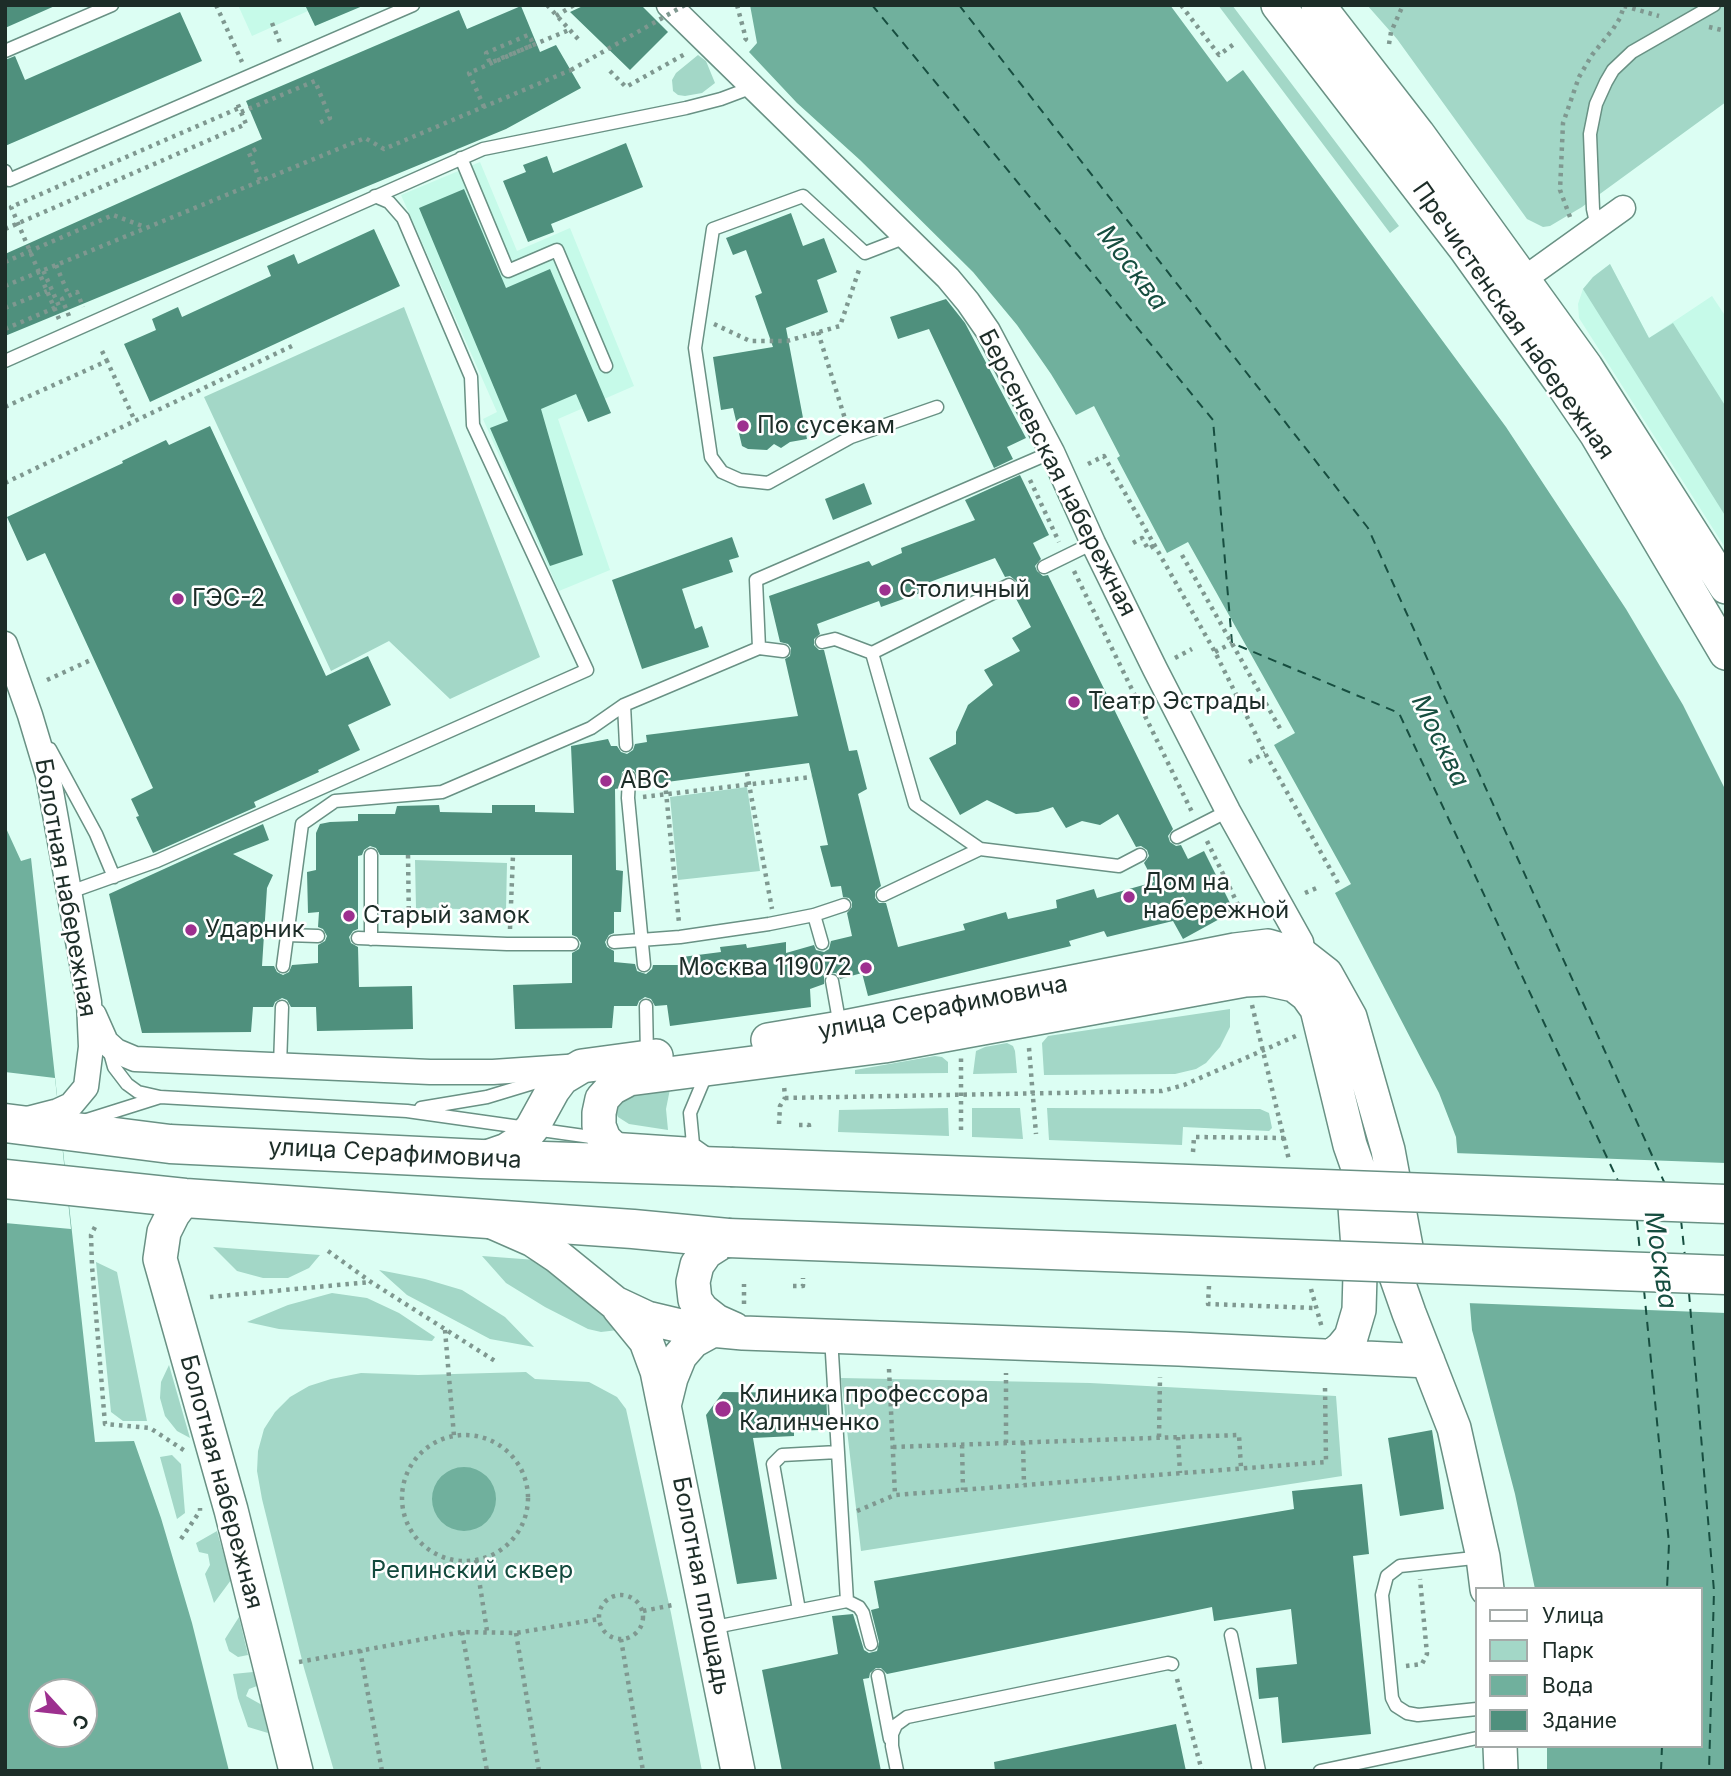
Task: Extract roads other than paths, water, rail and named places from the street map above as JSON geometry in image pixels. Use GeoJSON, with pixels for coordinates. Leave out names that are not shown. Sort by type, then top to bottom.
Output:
{"type":"FeatureCollection","features":[{"type":"Feature","properties":{"kind":"main road","name":"Пречистенская набережная"},"geometry":{"type":"LineString","coordinates":[[1278,5],[1465,248],[1563,385],[1597,435],[1726,653]]}},
{"type":"Feature","properties":{"kind":"main road","name":"Пречистенская набережная"},"geometry":{"type":"LineString","coordinates":[[1318,5],[1418,135],[1586,367],[1726,587]]}},
{"type":"Feature","properties":{"kind":"main road","name":"улица Серафимовича"},"geometry":{"type":"LineString","coordinates":[[648,1066],[840,1028],[1060,1000],[1266,979],[1298,970]]}},
{"type":"Feature","properties":{"kind":"main road"},"geometry":{"type":"LineString","coordinates":[[1428,1361],[1388,1150],[1350,1017],[1326,974],[1298,970],[1307,995],[1317,1009],[1350,1145],[1428,1361],[1454,1428],[1485,1573]]}},
{"type":"Feature","properties":{"kind":"main road","name":"улица Серафимовича"},"geometry":{"type":"LineString","coordinates":[[582,1066],[720,1068],[884,1046],[1060,1000]]}},
{"type":"Feature","properties":{"kind":"main road"},"geometry":{"type":"LineString","coordinates":[[481,1159],[507,1150],[521,1141],[532,1128],[553,1090],[562,1079],[582,1066]]}},
{"type":"Feature","properties":{"kind":"main road"},"geometry":{"type":"LineString","coordinates":[[639,1164],[614,1149],[604,1139],[599,1126],[599,1112],[602,1099],[612,1088],[648,1066]]}},
{"type":"Feature","properties":{"kind":"main road","name":"улица Серафимовича"},"geometry":{"type":"LineString","coordinates":[[5,1123],[59,1120],[170,1144],[481,1159],[1726,1204]]}},
{"type":"Feature","properties":{"kind":"main road"},"geometry":{"type":"LineString","coordinates":[[1328,1371],[1351,1337],[1359,1310],[1358,1228],[1350,1145]]}},
{"type":"Feature","properties":{"kind":"main road"},"geometry":{"type":"LineString","coordinates":[[5,1179],[186,1198],[728,1238],[1726,1275]]}},
{"type":"Feature","properties":{"kind":"main road","name":"Болотная набережная"},"geometry":{"type":"LineString","coordinates":[[186,1198],[173,1214],[164,1232],[159,1259],[231,1510],[296,1771]]}},
{"type":"Feature","properties":{"kind":"main road"},"geometry":{"type":"LineString","coordinates":[[487,1220],[533,1240],[615,1303],[666,1324],[733,1324]]}},
{"type":"Feature","properties":{"kind":"main road"},"geometry":{"type":"LineString","coordinates":[[728,1238],[706,1252],[697,1265],[693,1282],[695,1300],[702,1310],[716,1321],[733,1324],[831,1336],[1328,1371],[1428,1361]]}},
{"type":"Feature","properties":{"kind":"main road","name":"Болотная площадь"},"geometry":{"type":"LineString","coordinates":[[615,1303],[646,1341],[657,1371],[738,1771]]}},
{"type":"Feature","properties":{"kind":"main road","name":"Болотная площадь"},"geometry":{"type":"LineString","coordinates":[[665,1402],[680,1356],[694,1341],[733,1324]]}},
{"type":"Feature","properties":{"kind":"main road"},"geometry":{"type":"LineString","coordinates":[[1500,1748],[1501,1771]]}},
{"type":"Feature","properties":{"kind":"street","name":"Берсеневская набережная"},"geometry":{"type":"LineString","coordinates":[[669,5],[948,278],[988,331],[1052,452],[1155,669],[1228,811],[1301,942],[1298,970]]}},
{"type":"Feature","properties":{"kind":"street"},"geometry":{"type":"LineString","coordinates":[[1524,279],[1623,208]]}},
{"type":"Feature","properties":{"kind":"street","name":"Болотная набережная"},"geometry":{"type":"LineString","coordinates":[[5,644],[48,775],[89,1002],[91,1047],[86,1087],[59,1120]]}},
{"type":"Feature","properties":{"kind":"street"},"geometry":{"type":"LineString","coordinates":[[89,1002],[106,1042],[116,1051],[135,1059],[443,1072],[493,1072],[582,1066]]}},
{"type":"Feature","properties":{"kind":"lane"},"geometry":{"type":"LineString","coordinates":[[5,51],[112,5]]}},
{"type":"Feature","properties":{"kind":"lane"},"geometry":{"type":"LineString","coordinates":[[5,171],[9,180],[413,5]]}},
{"type":"Feature","properties":{"kind":"lane"},"geometry":{"type":"LineString","coordinates":[[1597,227],[1593,209],[1590,134],[1600,93],[1613,70],[1623,60],[1642,46],[1714,5]]}},
{"type":"Feature","properties":{"kind":"lane"},"geometry":{"type":"LineString","coordinates":[[5,361],[483,149],[686,108],[753,87]]}},
{"type":"Feature","properties":{"kind":"lane"},"geometry":{"type":"LineString","coordinates":[[461,158],[508,271],[557,250],[606,366]]}},
{"type":"Feature","properties":{"kind":"lane"},"geometry":{"type":"LineString","coordinates":[[70,892],[157,861],[587,670],[473,425],[471,377],[402,218],[389,202],[375,196]]}},
{"type":"Feature","properties":{"kind":"lane"},"geometry":{"type":"LineString","coordinates":[[903,234],[896,241],[865,253],[803,196],[713,229],[695,348],[711,457],[722,472],[740,481],[768,483],[851,438],[937,407]]}},
{"type":"Feature","properties":{"kind":"lane"},"geometry":{"type":"LineString","coordinates":[[759,648],[756,580],[1052,452]]}},
{"type":"Feature","properties":{"kind":"lane"},"geometry":{"type":"LineString","coordinates":[[1044,567],[1093,543]]}},
{"type":"Feature","properties":{"kind":"lane"},"geometry":{"type":"LineString","coordinates":[[822,642],[835,639],[872,653],[1009,585]]}},
{"type":"Feature","properties":{"kind":"lane"},"geometry":{"type":"LineString","coordinates":[[283,966],[302,824],[335,801],[369,806],[442,792],[591,728],[624,705],[759,648],[783,651]]}},
{"type":"Feature","properties":{"kind":"lane"},"geometry":{"type":"LineString","coordinates":[[872,653],[915,804],[979,849],[1119,866],[1140,855]]}},
{"type":"Feature","properties":{"kind":"lane"},"geometry":{"type":"LineString","coordinates":[[624,705],[626,745]]}},
{"type":"Feature","properties":{"kind":"lane"},"geometry":{"type":"LineString","coordinates":[[30,715],[92,825],[114,877]]}},
{"type":"Feature","properties":{"kind":"lane"},"geometry":{"type":"LineString","coordinates":[[629,777],[628,799],[644,965]]}},
{"type":"Feature","properties":{"kind":"lane"},"geometry":{"type":"LineString","coordinates":[[1177,837],[1228,811]]}},
{"type":"Feature","properties":{"kind":"lane"},"geometry":{"type":"LineString","coordinates":[[883,895],[979,849]]}},
{"type":"Feature","properties":{"kind":"lane"},"geometry":{"type":"LineString","coordinates":[[371,855],[365,938],[572,944]]}},
{"type":"Feature","properties":{"kind":"lane"},"geometry":{"type":"LineString","coordinates":[[614,942],[680,937],[774,923],[845,905]]}},
{"type":"Feature","properties":{"kind":"lane"},"geometry":{"type":"LineString","coordinates":[[814,915],[822,943]]}},
{"type":"Feature","properties":{"kind":"lane"},"geometry":{"type":"LineString","coordinates":[[286,935],[318,936]]}},
{"type":"Feature","properties":{"kind":"lane"},"geometry":{"type":"LineString","coordinates":[[832,981],[840,1028]]}},
{"type":"Feature","properties":{"kind":"lane"},"geometry":{"type":"LineString","coordinates":[[646,1006],[648,1066]]}},
{"type":"Feature","properties":{"kind":"lane"},"geometry":{"type":"LineString","coordinates":[[280,1066],[282,1007]]}},
{"type":"Feature","properties":{"kind":"lane"},"geometry":{"type":"LineString","coordinates":[[106,1042],[114,1068],[127,1084],[138,1092],[160,1097],[407,1111],[604,1139],[693,1143],[731,1167]]}},
{"type":"Feature","properties":{"kind":"lane"},"geometry":{"type":"LineString","coordinates":[[407,1111],[498,1094],[532,1085],[582,1066]]}},
{"type":"Feature","properties":{"kind":"lane"},"geometry":{"type":"LineString","coordinates":[[693,1143],[690,1113],[703,1082],[720,1068]]}},
{"type":"Feature","properties":{"kind":"lane"},"geometry":{"type":"LineString","coordinates":[[59,1120],[160,1097]]}},
{"type":"Feature","properties":{"kind":"lane"},"geometry":{"type":"LineString","coordinates":[[831,1336],[847,1601]]}},
{"type":"Feature","properties":{"kind":"lane"},"geometry":{"type":"LineString","coordinates":[[799,1610],[774,1464],[782,1455],[838,1452]]}},
{"type":"Feature","properties":{"kind":"lane"},"geometry":{"type":"LineString","coordinates":[[1476,1709],[1418,1715],[1402,1711],[1392,1698],[1382,1595],[1383,1584],[1391,1571],[1400,1566],[1419,1564],[1485,1573]]}},
{"type":"Feature","properties":{"kind":"lane"},"geometry":{"type":"LineString","coordinates":[[709,1628],[847,1601],[859,1607],[863,1613],[871,1644]]}},
{"type":"Feature","properties":{"kind":"lane"},"geometry":{"type":"LineString","coordinates":[[1231,1635],[1259,1771]]}},
{"type":"Feature","properties":{"kind":"lane"},"geometry":{"type":"LineString","coordinates":[[892,1746],[892,1734],[906,1717],[1168,1662],[1172,1664]]}},
{"type":"Feature","properties":{"kind":"lane"},"geometry":{"type":"LineString","coordinates":[[878,1676],[897,1771]]}},
{"type":"Feature","properties":{"kind":"lane"},"geometry":{"type":"LineString","coordinates":[[1320,1771],[1476,1738]]}},
{"type":"Feature","properties":{"kind":"water","name":"Москва"},"geometry":{"type":"Polygon","coordinates":[[[750,5],[1170,5],[1227,82],[1243,70],[1506,427],[1626,609],[1683,705],[1726,791],[1726,1771],[1547,1771],[1547,1748],[1703,1748],[1703,1587],[1535,1587],[1515,1494],[1472,1330],[1456,1137],[1439,1093],[1335,893],[1351,884],[1274,745],[1295,733],[1188,542],[1167,553],[1117,458],[1120,456],[1094,406],[1076,415],[1017,325],[973,272],[860,160],[797,103],[749,52],[757,43],[750,5]]]}},
{"type":"Feature","properties":{"kind":"water"},"geometry":{"type":"Polygon","coordinates":[[[5,826],[21,861],[31,858],[95,1442],[134,1441],[161,1518],[192,1623],[229,1771],[5,1771],[5,826]]]}},
{"type":"Feature","properties":{"kind":"water"},"geometry":{"type":"Polygon","coordinates":[[[464,1467],[482,1473],[490,1481],[496,1499],[490,1517],[482,1525],[464,1531],[446,1525],[438,1517],[432,1499],[438,1481],[446,1473],[464,1467]]]}},
{"type":"Feature","properties":{"kind":"place","name":"По сусекам"},"geometry":{"type":"Point","coordinates":[743,426]}},
{"type":"Feature","properties":{"kind":"place","name":"Столичный"},"geometry":{"type":"Point","coordinates":[885,590]}},
{"type":"Feature","properties":{"kind":"place","name":"ГЭС-2"},"geometry":{"type":"Point","coordinates":[178,599]}},
{"type":"Feature","properties":{"kind":"place","name":"Театр Эстрады"},"geometry":{"type":"Point","coordinates":[1074,702]}},
{"type":"Feature","properties":{"kind":"place","name":"ABC"},"geometry":{"type":"Point","coordinates":[606,781]}},
{"type":"Feature","properties":{"kind":"place","name":"Дом на набережной"},"geometry":{"type":"Point","coordinates":[1129,897]}},
{"type":"Feature","properties":{"kind":"place","name":"Старый замок"},"geometry":{"type":"Point","coordinates":[349,916]}},
{"type":"Feature","properties":{"kind":"place","name":"Ударник"},"geometry":{"type":"Point","coordinates":[191,930]}},
{"type":"Feature","properties":{"kind":"place","name":"Москва 119072"},"geometry":{"type":"Point","coordinates":[866,968]}},
{"type":"Feature","properties":{"kind":"place","name":"Клиника профессора Калинченко"},"geometry":{"type":"Point","coordinates":[723,1409]}},
{"type":"Feature","properties":{"kind":"park label","name":"Репинский сквер"},"geometry":{"type":"Point","coordinates":[472,1571]}}]}
